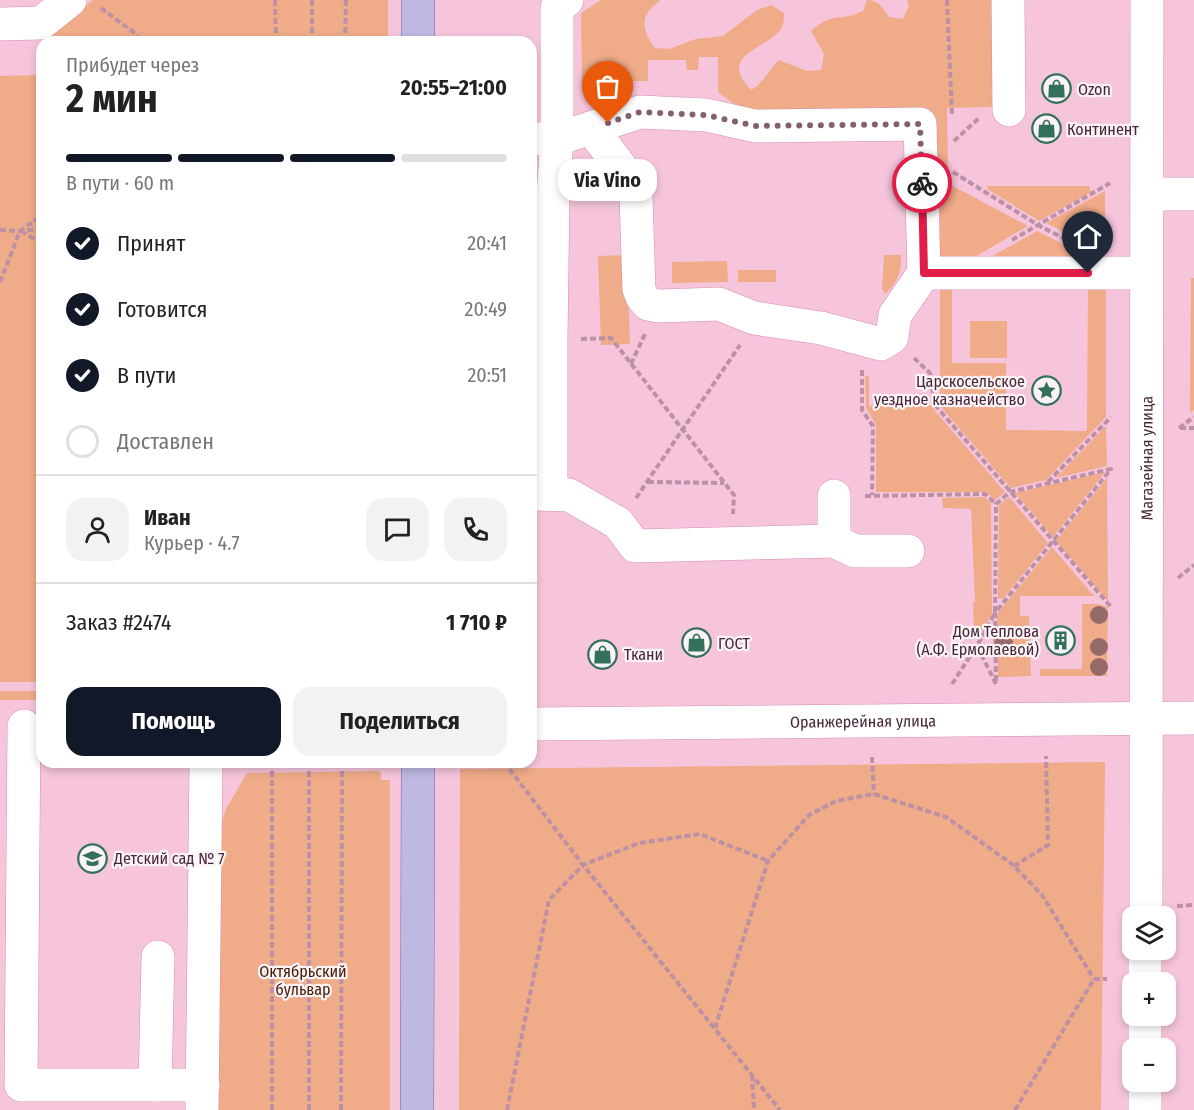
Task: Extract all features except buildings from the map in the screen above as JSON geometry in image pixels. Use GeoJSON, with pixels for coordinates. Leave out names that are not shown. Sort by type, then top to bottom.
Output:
{"type":"FeatureCollection","features":[{"type":"Feature","properties":{"kind":"main road"},"geometry":{"type":"LineString","coordinates":[[418,0],[418,36]]}},
{"type":"Feature","properties":{"kind":"main road"},"geometry":{"type":"LineString","coordinates":[[417,1110],[418,768]]}},
{"type":"Feature","properties":{"kind":"street"},"geometry":{"type":"LineString","coordinates":[[567,0],[557,8],[544,139],[553,195],[551,340],[541,494],[570,495],[618,523],[635,546],[834,541],[855,551],[908,551]]}},
{"type":"Feature","properties":{"kind":"street"},"geometry":{"type":"LineString","coordinates":[[1008,0],[1009,100]]}},
{"type":"Feature","properties":{"kind":"street","name":"Магазейная улица"},"geometry":{"type":"LineString","coordinates":[[1146,906],[1147,0]]}},
{"type":"Feature","properties":{"kind":"street"},"geometry":{"type":"LineString","coordinates":[[0,24],[41,23],[85,3]]}},
{"type":"Feature","properties":{"kind":"street"},"geometry":{"type":"LineString","coordinates":[[544,139],[591,128],[640,112],[706,115],[755,126],[920,124],[924,273],[895,315],[892,337],[881,344],[821,328],[754,318],[719,303],[659,306],[648,304],[639,289],[636,197],[632,182],[591,128]]}},
{"type":"Feature","properties":{"kind":"street"},"geometry":{"type":"LineString","coordinates":[[1147,194],[1194,194]]}},
{"type":"Feature","properties":{"kind":"street"},"geometry":{"type":"LineString","coordinates":[[924,273],[1146,273]]}},
{"type":"Feature","properties":{"kind":"street"},"geometry":{"type":"LineString","coordinates":[[834,496],[834,541]]}},
{"type":"Feature","properties":{"kind":"street","name":"Оранжерейная улица"},"geometry":{"type":"LineString","coordinates":[[537,724],[1194,718]]}},
{"type":"Feature","properties":{"kind":"street"},"geometry":{"type":"LineString","coordinates":[[22,726],[21,1085],[155,1085],[203,1097],[207,768]]}},
{"type":"Feature","properties":{"kind":"street"},"geometry":{"type":"LineString","coordinates":[[155,1085],[158,957]]}},
{"type":"Feature","properties":{"kind":"street"},"geometry":{"type":"LineString","coordinates":[[1145,1092],[1145,1110]]}},
{"type":"Feature","properties":{"kind":"path"},"geometry":{"type":"LineString","coordinates":[[275,0],[276,36]]}},
{"type":"Feature","properties":{"kind":"path"},"geometry":{"type":"LineString","coordinates":[[312,0],[312,36]]}},
{"type":"Feature","properties":{"kind":"path"},"geometry":{"type":"LineString","coordinates":[[345,36],[346,0]]}},
{"type":"Feature","properties":{"kind":"path"},"geometry":{"type":"LineString","coordinates":[[947,0],[952,118]]}},
{"type":"Feature","properties":{"kind":"path"},"geometry":{"type":"LineString","coordinates":[[85,3],[137,36]]}},
{"type":"Feature","properties":{"kind":"path"},"geometry":{"type":"LineString","coordinates":[[954,141],[1009,100]]}},
{"type":"Feature","properties":{"kind":"path"},"geometry":{"type":"LineString","coordinates":[[953,129],[954,151]]}},
{"type":"Feature","properties":{"kind":"path"},"geometry":{"type":"LineString","coordinates":[[954,162],[954,172]]}},
{"type":"Feature","properties":{"kind":"path"},"geometry":{"type":"LineString","coordinates":[[922,172],[954,172],[1038,225],[1069,241]]}},
{"type":"Feature","properties":{"kind":"path"},"geometry":{"type":"LineString","coordinates":[[1009,242],[1110,183]]}},
{"type":"Feature","properties":{"kind":"path"},"geometry":{"type":"LineString","coordinates":[[0,282],[20,231],[36,219]]}},
{"type":"Feature","properties":{"kind":"path"},"geometry":{"type":"LineString","coordinates":[[0,230],[36,230]]}},
{"type":"Feature","properties":{"kind":"path"},"geometry":{"type":"LineString","coordinates":[[20,231],[36,240]]}},
{"type":"Feature","properties":{"kind":"path"},"geometry":{"type":"LineString","coordinates":[[618,523],[744,340],[754,318]]}},
{"type":"Feature","properties":{"kind":"path"},"geometry":{"type":"LineString","coordinates":[[892,337],[930,373],[935,405],[1112,608]]}},
{"type":"Feature","properties":{"kind":"path"},"geometry":{"type":"LineString","coordinates":[[551,340],[611,338],[734,495],[732,543]]}},
{"type":"Feature","properties":{"kind":"path"},"geometry":{"type":"LineString","coordinates":[[856,338],[862,373],[862,410],[873,426],[872,495]]}},
{"type":"Feature","properties":{"kind":"path"},"geometry":{"type":"LineString","coordinates":[[1048,482],[1111,417]]}},
{"type":"Feature","properties":{"kind":"path"},"geometry":{"type":"LineString","coordinates":[[1194,417],[1179,428],[1194,428]]}},
{"type":"Feature","properties":{"kind":"path"},"geometry":{"type":"LineString","coordinates":[[952,684],[995,613],[1112,469],[1010,492],[996,504]]}},
{"type":"Feature","properties":{"kind":"path"},"geometry":{"type":"LineString","coordinates":[[647,482],[724,483]]}},
{"type":"Feature","properties":{"kind":"path"},"geometry":{"type":"LineString","coordinates":[[834,496],[985,494],[996,504],[996,684],[977,646]]}},
{"type":"Feature","properties":{"kind":"path"},"geometry":{"type":"LineString","coordinates":[[1177,579],[1194,565]]}},
{"type":"Feature","properties":{"kind":"path"},"geometry":{"type":"LineString","coordinates":[[1014,866],[1048,845],[1046,756]]}},
{"type":"Feature","properties":{"kind":"path"},"geometry":{"type":"LineString","coordinates":[[872,757],[874,794]]}},
{"type":"Feature","properties":{"kind":"path"},"geometry":{"type":"LineString","coordinates":[[272,768],[272,1110]]}},
{"type":"Feature","properties":{"kind":"path"},"geometry":{"type":"LineString","coordinates":[[309,768],[309,1110]]}},
{"type":"Feature","properties":{"kind":"path"},"geometry":{"type":"LineString","coordinates":[[341,1110],[342,768]]}},
{"type":"Feature","properties":{"kind":"path"},"geometry":{"type":"LineString","coordinates":[[509,768],[583,865],[780,1110]]}},
{"type":"Feature","properties":{"kind":"path"},"geometry":{"type":"LineString","coordinates":[[715,1028],[768,861],[809,815],[836,801],[874,794],[946,818],[1014,866],[1042,895],[1094,979]]}},
{"type":"Feature","properties":{"kind":"path"},"geometry":{"type":"LineString","coordinates":[[507,1110],[549,900],[583,865],[639,843],[700,834],[768,861]]}},
{"type":"Feature","properties":{"kind":"path"},"geometry":{"type":"LineString","coordinates":[[1177,906],[1194,905]]}},
{"type":"Feature","properties":{"kind":"path"},"geometry":{"type":"LineString","coordinates":[[1094,979],[1107,979]]}},
{"type":"Feature","properties":{"kind":"path"},"geometry":{"type":"LineString","coordinates":[[1015,1110],[1094,979]]}},
{"type":"Feature","properties":{"kind":"path"},"geometry":{"type":"LineString","coordinates":[[752,1073],[754,1110]]}},
{"type":"Feature","properties":{"kind":"green space"},"geometry":{"type":"Polygon","coordinates":[[[93,0],[388,0],[388,36],[48,36],[93,0]]]}},
{"type":"Feature","properties":{"kind":"green space"},"geometry":{"type":"Polygon","coordinates":[[[601,0],[661,0],[649,11],[644,22],[647,34],[655,48],[669,49],[696,39],[723,36],[757,10],[771,5],[784,13],[782,27],[776,35],[748,53],[739,68],[742,78],[751,90],[760,83],[779,60],[807,71],[821,70],[824,54],[811,31],[825,21],[863,11],[867,0],[878,3],[889,17],[903,19],[909,6],[907,0],[996,0],[997,107],[947,108],[948,169],[935,169],[934,115],[748,114],[718,92],[718,57],[699,57],[698,70],[687,70],[686,60],[648,60],[648,81],[582,81],[581,13],[601,0]]]}},
{"type":"Feature","properties":{"kind":"green space"},"geometry":{"type":"Polygon","coordinates":[[[36,75],[36,682],[0,682],[0,76],[36,75]]]}},
{"type":"Feature","properties":{"kind":"green space"},"geometry":{"type":"Polygon","coordinates":[[[936,175],[948,176],[949,184],[1028,226],[966,262],[940,261],[940,205],[936,175]]]}},
{"type":"Feature","properties":{"kind":"green space"},"geometry":{"type":"Polygon","coordinates":[[[987,186],[1089,186],[1091,192],[1039,221],[987,189],[987,186]]]}},
{"type":"Feature","properties":{"kind":"green space"},"geometry":{"type":"Polygon","coordinates":[[[1105,191],[1105,252],[1046,223],[1105,191]]]}},
{"type":"Feature","properties":{"kind":"green space"},"geometry":{"type":"Polygon","coordinates":[[[1037,231],[1101,263],[978,264],[1037,231]]]}},
{"type":"Feature","properties":{"kind":"green space"},"geometry":{"type":"Polygon","coordinates":[[[627,255],[630,344],[601,345],[598,256],[627,255]]]}},
{"type":"Feature","properties":{"kind":"green space"},"geometry":{"type":"Polygon","coordinates":[[[884,255],[901,255],[898,277],[885,294],[882,289],[884,255]]]}},
{"type":"Feature","properties":{"kind":"green space"},"geometry":{"type":"Polygon","coordinates":[[[727,261],[728,282],[672,283],[672,262],[727,261]]]}},
{"type":"Feature","properties":{"kind":"green space"},"geometry":{"type":"Polygon","coordinates":[[[738,270],[776,270],[776,282],[738,282],[738,270]]]}},
{"type":"Feature","properties":{"kind":"green space"},"geometry":{"type":"Polygon","coordinates":[[[1191,278],[1194,278],[1194,410],[1190,413],[1191,278]]]}},
{"type":"Feature","properties":{"kind":"green space"},"geometry":{"type":"Polygon","coordinates":[[[1088,281],[1106,283],[1106,417],[1046,480],[1011,488],[940,406],[940,290],[952,290],[952,363],[1006,363],[1006,430],[1087,431],[1088,281]]]}},
{"type":"Feature","properties":{"kind":"green space"},"geometry":{"type":"Polygon","coordinates":[[[970,321],[1007,321],[1007,358],[970,358],[970,321]]]}},
{"type":"Feature","properties":{"kind":"green space"},"geometry":{"type":"Polygon","coordinates":[[[865,375],[869,377],[869,406],[930,405],[1005,492],[995,500],[986,492],[876,492],[876,425],[866,408],[865,375]]]}},
{"type":"Feature","properties":{"kind":"green space"},"geometry":{"type":"Polygon","coordinates":[[[1106,426],[1107,466],[1056,478],[1106,426]]]}},
{"type":"Feature","properties":{"kind":"green space"},"geometry":{"type":"Polygon","coordinates":[[[1105,472],[1053,537],[1015,493],[1105,472]]]}},
{"type":"Feature","properties":{"kind":"green space"},"geometry":{"type":"Polygon","coordinates":[[[1107,478],[1108,601],[1056,541],[1107,478]]]}},
{"type":"Feature","properties":{"kind":"green space"},"geometry":{"type":"Polygon","coordinates":[[[984,497],[991,503],[992,615],[982,630],[974,630],[971,509],[943,508],[942,498],[984,497]]]}},
{"type":"Feature","properties":{"kind":"green space"},"geometry":{"type":"Polygon","coordinates":[[[1009,497],[1048,543],[1003,599],[998,598],[999,505],[1009,497]]]}},
{"type":"Feature","properties":{"kind":"green space"},"geometry":{"type":"Polygon","coordinates":[[[1052,547],[1094,596],[1020,596],[1020,616],[1029,616],[1031,676],[998,677],[997,614],[1052,547]]]}},
{"type":"Feature","properties":{"kind":"green space"},"geometry":{"type":"Polygon","coordinates":[[[1082,604],[1098,604],[1108,607],[1107,676],[1040,676],[1040,669],[1082,669],[1082,604]]]}},
{"type":"Feature","properties":{"kind":"green space"},"geometry":{"type":"Polygon","coordinates":[[[0,691],[36,691],[36,700],[0,700],[0,691]]]}},
{"type":"Feature","properties":{"kind":"green space"},"geometry":{"type":"Polygon","coordinates":[[[1105,762],[1101,1110],[459,1110],[460,769],[1105,762]]]}},
{"type":"Feature","properties":{"kind":"green space","name":"Октябрьский бульвар"},"geometry":{"type":"Polygon","coordinates":[[[378,771],[381,773],[381,780],[390,780],[390,1110],[217,1110],[219,832],[226,809],[247,773],[378,771]]]}},
{"type":"Feature","properties":{"kind":"way so far"},"geometry":{"type":"LineString","coordinates":[[608,123],[640,112],[706,115],[755,126],[920,124],[922,183]]}},
{"type":"Feature","properties":{"kind":"place","name":"Ozon"},"geometry":{"type":"Point","coordinates":[1057,89]}},
{"type":"Feature","properties":{"kind":"place","name":"Via Vino"},"geometry":{"type":"Point","coordinates":[608,123]}},
{"type":"Feature","properties":{"kind":"place","name":"Континент"},"geometry":{"type":"Point","coordinates":[1046,129]}},
{"type":"Feature","properties":{"kind":"place","name":"Царскосельское уездное казначейство"},"geometry":{"type":"Point","coordinates":[1046,390]}},
{"type":"Feature","properties":{"kind":"place","name":"Дом Теплова (А.Ф. Ермолаевой)"},"geometry":{"type":"Point","coordinates":[1060,640]}},
{"type":"Feature","properties":{"kind":"place","name":"ГОСТ"},"geometry":{"type":"Point","coordinates":[697,643]}},
{"type":"Feature","properties":{"kind":"place","name":"Ткани"},"geometry":{"type":"Point","coordinates":[603,654]}},
{"type":"Feature","properties":{"kind":"place","name":"Детский сад № 7"},"geometry":{"type":"Point","coordinates":[93,858]}},
{"type":"Feature","properties":{"kind":"route"},"geometry":{"type":"LineString","coordinates":[[922,183],[924,273],[1088,273]]}}]}
